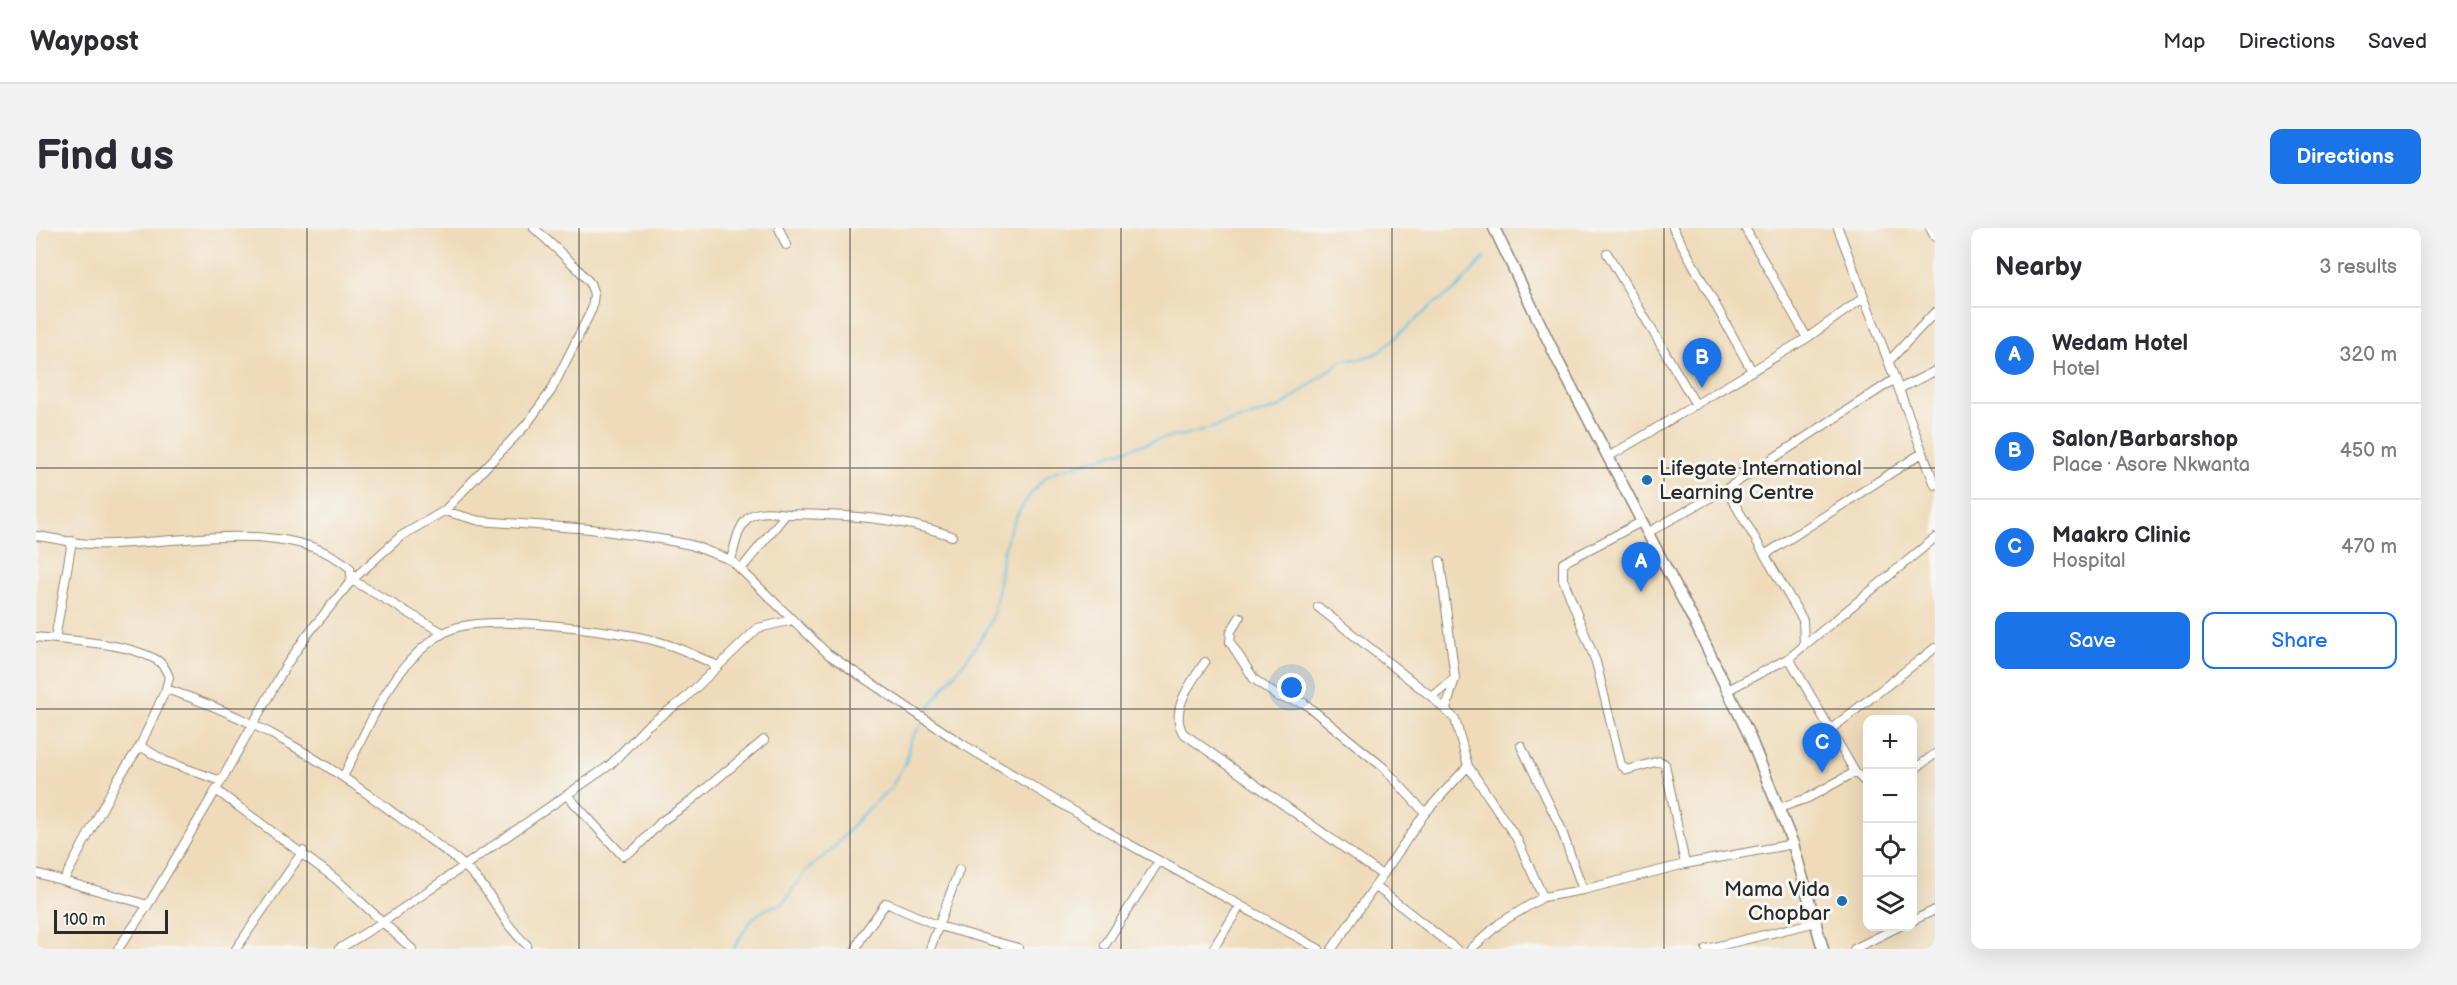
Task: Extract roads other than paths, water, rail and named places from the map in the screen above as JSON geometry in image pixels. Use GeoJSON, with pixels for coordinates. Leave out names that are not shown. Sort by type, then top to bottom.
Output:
{"type":"FeatureCollection","features":[{"type":"Feature","properties":{"kind":"street"},"geometry":{"type":"LineString","coordinates":[[118,949],[148,905],[285,667],[352,580],[401,536],[444,511],[542,405],[592,309],[594,294],[590,283],[534,228]]}},
{"type":"Feature","properties":{"kind":"street"},"geometry":{"type":"LineString","coordinates":[[779,228],[786,245]]}},
{"type":"Feature","properties":{"kind":"street"},"geometry":{"type":"LineString","coordinates":[[1494,228],[1608,458],[1698,629],[1749,735],[1793,843],[1823,949]]}},
{"type":"Feature","properties":{"kind":"street"},"geometry":{"type":"LineString","coordinates":[[1673,228],[1752,371]]}},
{"type":"Feature","properties":{"kind":"street"},"geometry":{"type":"LineString","coordinates":[[1745,228],[1807,338]]}},
{"type":"Feature","properties":{"kind":"street"},"geometry":{"type":"LineString","coordinates":[[1838,228],[1935,485]]}},
{"type":"Feature","properties":{"kind":"street"},"geometry":{"type":"LineString","coordinates":[[1930,228],[1935,237]]}},
{"type":"Feature","properties":{"kind":"street"},"geometry":{"type":"LineString","coordinates":[[1607,254],[1696,405]]}},
{"type":"Feature","properties":{"kind":"street"},"geometry":{"type":"LineString","coordinates":[[1608,458],[1807,338],[1863,298]]}},
{"type":"Feature","properties":{"kind":"street"},"geometry":{"type":"LineString","coordinates":[[1889,361],[1935,312]]}},
{"type":"Feature","properties":{"kind":"street"},"geometry":{"type":"LineString","coordinates":[[1899,389],[1935,371]]}},
{"type":"Feature","properties":{"kind":"street"},"geometry":{"type":"LineString","coordinates":[[1647,533],[1726,489],[1895,379]]}},
{"type":"Feature","properties":{"kind":"street"},"geometry":{"type":"LineString","coordinates":[[1766,554],[1922,453]]}},
{"type":"Feature","properties":{"kind":"street"},"geometry":{"type":"LineString","coordinates":[[1726,489],[1803,620],[1804,644]]}},
{"type":"Feature","properties":{"kind":"street"},"geometry":{"type":"LineString","coordinates":[[444,511],[480,521],[591,529],[666,540],[691,545],[731,560],[742,568],[828,654],[962,744],[1159,861],[1319,949]]}},
{"type":"Feature","properties":{"kind":"street"},"geometry":{"type":"LineString","coordinates":[[731,560],[740,528],[751,516],[762,512],[892,519],[952,536]]}},
{"type":"Feature","properties":{"kind":"street"},"geometry":{"type":"LineString","coordinates":[[742,568],[786,514]]}},
{"type":"Feature","properties":{"kind":"street"},"geometry":{"type":"LineString","coordinates":[[1641,522],[1563,563],[1563,579],[1596,662],[1621,765],[1627,770],[1659,761],[1665,764],[1685,864]]}},
{"type":"Feature","properties":{"kind":"street"},"geometry":{"type":"LineString","coordinates":[[36,536],[90,544],[237,536],[274,539],[332,556],[350,568],[352,580]]}},
{"type":"Feature","properties":{"kind":"street"},"geometry":{"type":"LineString","coordinates":[[1726,691],[1789,658],[1821,629],[1935,538]]}},
{"type":"Feature","properties":{"kind":"street"},"geometry":{"type":"LineString","coordinates":[[55,639],[72,541]]}},
{"type":"Feature","properties":{"kind":"street"},"geometry":{"type":"LineString","coordinates":[[1440,561],[1455,678],[1446,709]]}},
{"type":"Feature","properties":{"kind":"street"},"geometry":{"type":"LineString","coordinates":[[352,580],[443,633]]}},
{"type":"Feature","properties":{"kind":"street"},"geometry":{"type":"LineString","coordinates":[[1318,607],[1446,709],[1459,727],[1468,766],[1517,839],[1543,897]]}},
{"type":"Feature","properties":{"kind":"street"},"geometry":{"type":"LineString","coordinates":[[1240,617],[1231,631],[1230,642],[1254,679],[1279,697],[1304,703],[1383,767],[1425,813]]}},
{"type":"Feature","properties":{"kind":"street"},"geometry":{"type":"LineString","coordinates":[[339,949],[465,867],[610,765],[647,726],[683,700],[716,665],[758,628],[793,620]]}},
{"type":"Feature","properties":{"kind":"street"},"geometry":{"type":"LineString","coordinates":[[1803,620],[1821,629]]}},
{"type":"Feature","properties":{"kind":"street"},"geometry":{"type":"LineString","coordinates":[[344,775],[385,695],[402,669],[443,633],[459,627],[486,624],[556,626],[656,641],[716,665]]}},
{"type":"Feature","properties":{"kind":"street"},"geometry":{"type":"LineString","coordinates":[[36,637],[134,652],[155,659],[166,669],[169,677],[166,689],[140,747],[118,778],[64,880]]}},
{"type":"Feature","properties":{"kind":"street"},"geometry":{"type":"LineString","coordinates":[[1832,729],[1935,648]]}},
{"type":"Feature","properties":{"kind":"street"},"geometry":{"type":"LineString","coordinates":[[1789,658],[1855,772],[1863,780]]}},
{"type":"Feature","properties":{"kind":"street"},"geometry":{"type":"LineString","coordinates":[[1205,662],[1186,690],[1181,703],[1179,726],[1183,733],[1382,875]]}},
{"type":"Feature","properties":{"kind":"street"},"geometry":{"type":"LineString","coordinates":[[1432,697],[1455,678]]}},
{"type":"Feature","properties":{"kind":"street"},"geometry":{"type":"LineString","coordinates":[[166,689],[252,722],[344,775],[465,867],[492,898],[502,920],[527,945]]}},
{"type":"Feature","properties":{"kind":"street"},"geometry":{"type":"LineString","coordinates":[[567,795],[623,856],[635,849],[662,821],[687,804],[764,740]]}},
{"type":"Feature","properties":{"kind":"street"},"geometry":{"type":"LineString","coordinates":[[1521,746],[1560,826],[1583,890]]}},
{"type":"Feature","properties":{"kind":"street"},"geometry":{"type":"LineString","coordinates":[[140,747],[165,760],[221,781]]}},
{"type":"Feature","properties":{"kind":"street"},"geometry":{"type":"LineString","coordinates":[[1915,769],[1935,754]]}},
{"type":"Feature","properties":{"kind":"street"},"geometry":{"type":"LineString","coordinates":[[1332,949],[1425,813],[1468,766]]}},
{"type":"Feature","properties":{"kind":"street"},"geometry":{"type":"LineString","coordinates":[[1779,808],[1808,798],[1855,772]]}},
{"type":"Feature","properties":{"kind":"street"},"geometry":{"type":"LineString","coordinates":[[1459,778],[1474,777]]}},
{"type":"Feature","properties":{"kind":"street"},"geometry":{"type":"LineString","coordinates":[[216,790],[303,851],[412,949]]}},
{"type":"Feature","properties":{"kind":"street"},"geometry":{"type":"LineString","coordinates":[[1471,949],[1500,923],[1543,897],[1583,890],[1685,864],[1793,843]]}},
{"type":"Feature","properties":{"kind":"street"},"geometry":{"type":"LineString","coordinates":[[236,949],[303,851]]}},
{"type":"Feature","properties":{"kind":"street"},"geometry":{"type":"LineString","coordinates":[[1105,945],[1159,861]]}},
{"type":"Feature","properties":{"kind":"street"},"geometry":{"type":"LineString","coordinates":[[930,949],[959,870]]}},
{"type":"Feature","properties":{"kind":"street"},"geometry":{"type":"LineString","coordinates":[[36,873],[148,905]]}},
{"type":"Feature","properties":{"kind":"street"},"geometry":{"type":"LineString","coordinates":[[1375,886],[1456,949]]}},
{"type":"Feature","properties":{"kind":"street"},"geometry":{"type":"LineString","coordinates":[[856,949],[886,903],[939,926],[1018,948]]}},
{"type":"Feature","properties":{"kind":"street"},"geometry":{"type":"LineString","coordinates":[[1213,949],[1240,906]]}},
{"type":"Feature","properties":{"kind":"street"},"geometry":{"type":"LineString","coordinates":[[1917,919],[1935,910]]}},
{"type":"Feature","properties":{"kind":"street"},"geometry":{"type":"LineString","coordinates":[[1706,949],[1817,922]]}},
{"type":"Feature","properties":{"kind":"street"},"geometry":{"type":"LineString","coordinates":[[1854,949],[1892,931]]}},
{"type":"Feature","properties":{"kind":"waterway"},"geometry":{"type":"LineString","coordinates":[[927,712],[984,634],[993,614],[1003,554],[1010,531],[1020,510],[1034,490],[1051,473],[1160,439],[1195,433],[1281,407],[1343,360],[1359,359],[1378,353],[1435,303],[1455,290],[1485,257]]}},
{"type":"Feature","properties":{"kind":"waterway"},"geometry":{"type":"LineString","coordinates":[[733,949],[752,919],[773,906],[783,904],[805,871],[832,850],[866,810],[890,789],[906,762],[910,741],[921,724]]}},
{"type":"Feature","properties":{"kind":"place","name":"Salon/Barbarshop"},"geometry":{"type":"Point","coordinates":[1702,388]}},
{"type":"Feature","properties":{"kind":"place","name":"Lifegate International Learning Centre"},"geometry":{"type":"Point","coordinates":[1647,480]}},
{"type":"Feature","properties":{"kind":"place","name":"Wedam Hotel"},"geometry":{"type":"Point","coordinates":[1641,592]}},
{"type":"Feature","properties":{"kind":"place","name":"Maakro Clinic"},"geometry":{"type":"Point","coordinates":[1822,773]}},
{"type":"Feature","properties":{"kind":"place","name":"Mama Vida Chopbar"},"geometry":{"type":"Point","coordinates":[1842,901]}}]}
